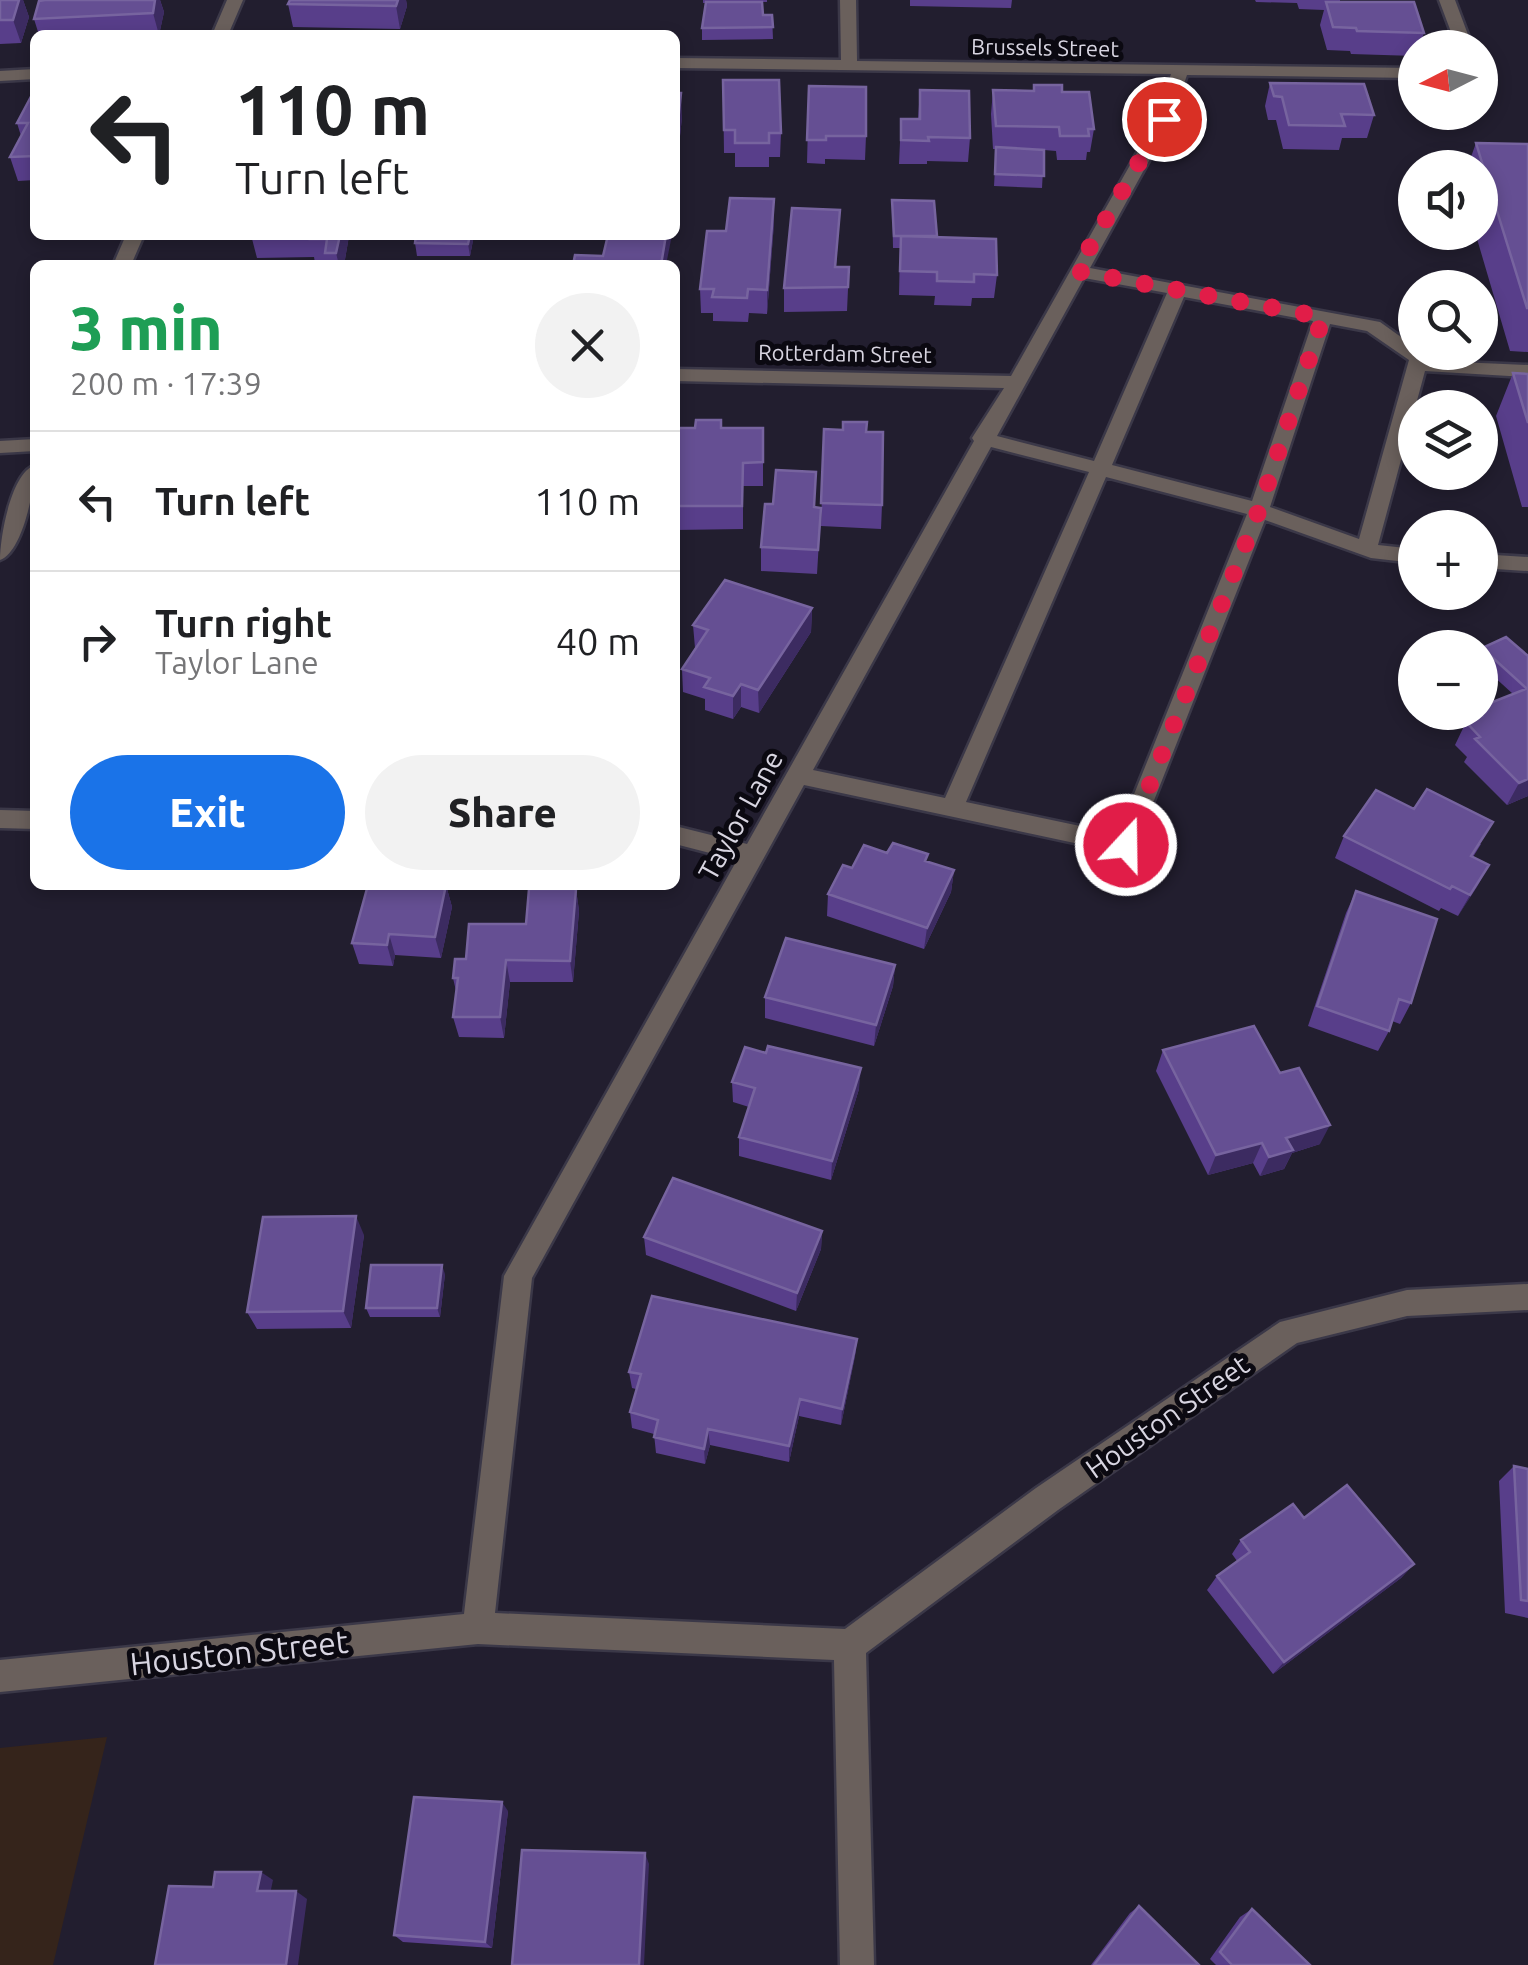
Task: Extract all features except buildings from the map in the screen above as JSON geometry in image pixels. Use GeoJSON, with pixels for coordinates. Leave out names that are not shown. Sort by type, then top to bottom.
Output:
{"type":"FeatureCollection","features":[{"type":"Feature","properties":{"kind":"street"},"geometry":{"type":"LineString","coordinates":[[222,30],[235,0]]}},
{"type":"Feature","properties":{"kind":"street"},"geometry":{"type":"LineString","coordinates":[[848,0],[848,66]]}},
{"type":"Feature","properties":{"kind":"street"},"geometry":{"type":"LineString","coordinates":[[1447,0],[1458,30]]}},
{"type":"Feature","properties":{"kind":"street","name":"Brussels Street"},"geometry":{"type":"LineString","coordinates":[[680,63],[1398,73]]}},
{"type":"Feature","properties":{"kind":"street","name":"Taylor Lane"},"geometry":{"type":"LineString","coordinates":[[478,1628],[518,1276],[982,438],[1164,119],[1180,71]]}},
{"type":"Feature","properties":{"kind":"street"},"geometry":{"type":"LineString","coordinates":[[0,76],[30,74]]}},
{"type":"Feature","properties":{"kind":"street"},"geometry":{"type":"LineString","coordinates":[[1076,271],[1373,326],[1398,344]]}},
{"type":"Feature","properties":{"kind":"street"},"geometry":{"type":"LineString","coordinates":[[952,808],[1178,290]]}},
{"type":"Feature","properties":{"kind":"street"},"geometry":{"type":"LineString","coordinates":[[796,776],[1126,845],[1259,510],[1323,317]]}},
{"type":"Feature","properties":{"kind":"street"},"geometry":{"type":"LineString","coordinates":[[1367,549],[1415,370]]}},
{"type":"Feature","properties":{"kind":"street"},"geometry":{"type":"LineString","coordinates":[[1496,370],[1528,371]]}},
{"type":"Feature","properties":{"kind":"street","name":"Rotterdam Street"},"geometry":{"type":"LineString","coordinates":[[680,375],[1014,382]]}},
{"type":"Feature","properties":{"kind":"street"},"geometry":{"type":"LineString","coordinates":[[982,438],[1259,510],[1367,549],[1398,554]]}},
{"type":"Feature","properties":{"kind":"street"},"geometry":{"type":"LineString","coordinates":[[0,447],[30,445]]}},
{"type":"Feature","properties":{"kind":"street"},"geometry":{"type":"LineString","coordinates":[[0,552],[30,483]]}},
{"type":"Feature","properties":{"kind":"street"},"geometry":{"type":"LineString","coordinates":[[1498,562],[1528,564]]}},
{"type":"Feature","properties":{"kind":"street"},"geometry":{"type":"LineString","coordinates":[[0,819],[30,820]]}},
{"type":"Feature","properties":{"kind":"street"},"geometry":{"type":"LineString","coordinates":[[680,836],[752,854]]}},
{"type":"Feature","properties":{"kind":"street","name":"Houston Street"},"geometry":{"type":"LineString","coordinates":[[0,1676],[478,1628],[850,1645],[1047,1499],[1290,1331],[1407,1303],[1528,1296]]}},
{"type":"Feature","properties":{"kind":"street"},"geometry":{"type":"LineString","coordinates":[[850,1645],[857,1965]]}},
{"type":"Feature","properties":{"kind":"shaded area"},"geometry":{"type":"Polygon","coordinates":[[[107,1737],[53,1965],[0,1965],[0,1748],[107,1737]]]}},
{"type":"Feature","properties":{"kind":"route"},"geometry":{"type":"LineString","coordinates":[[1126,845],[1259,510],[1323,317],[1076,271],[1164,119]]}}]}
